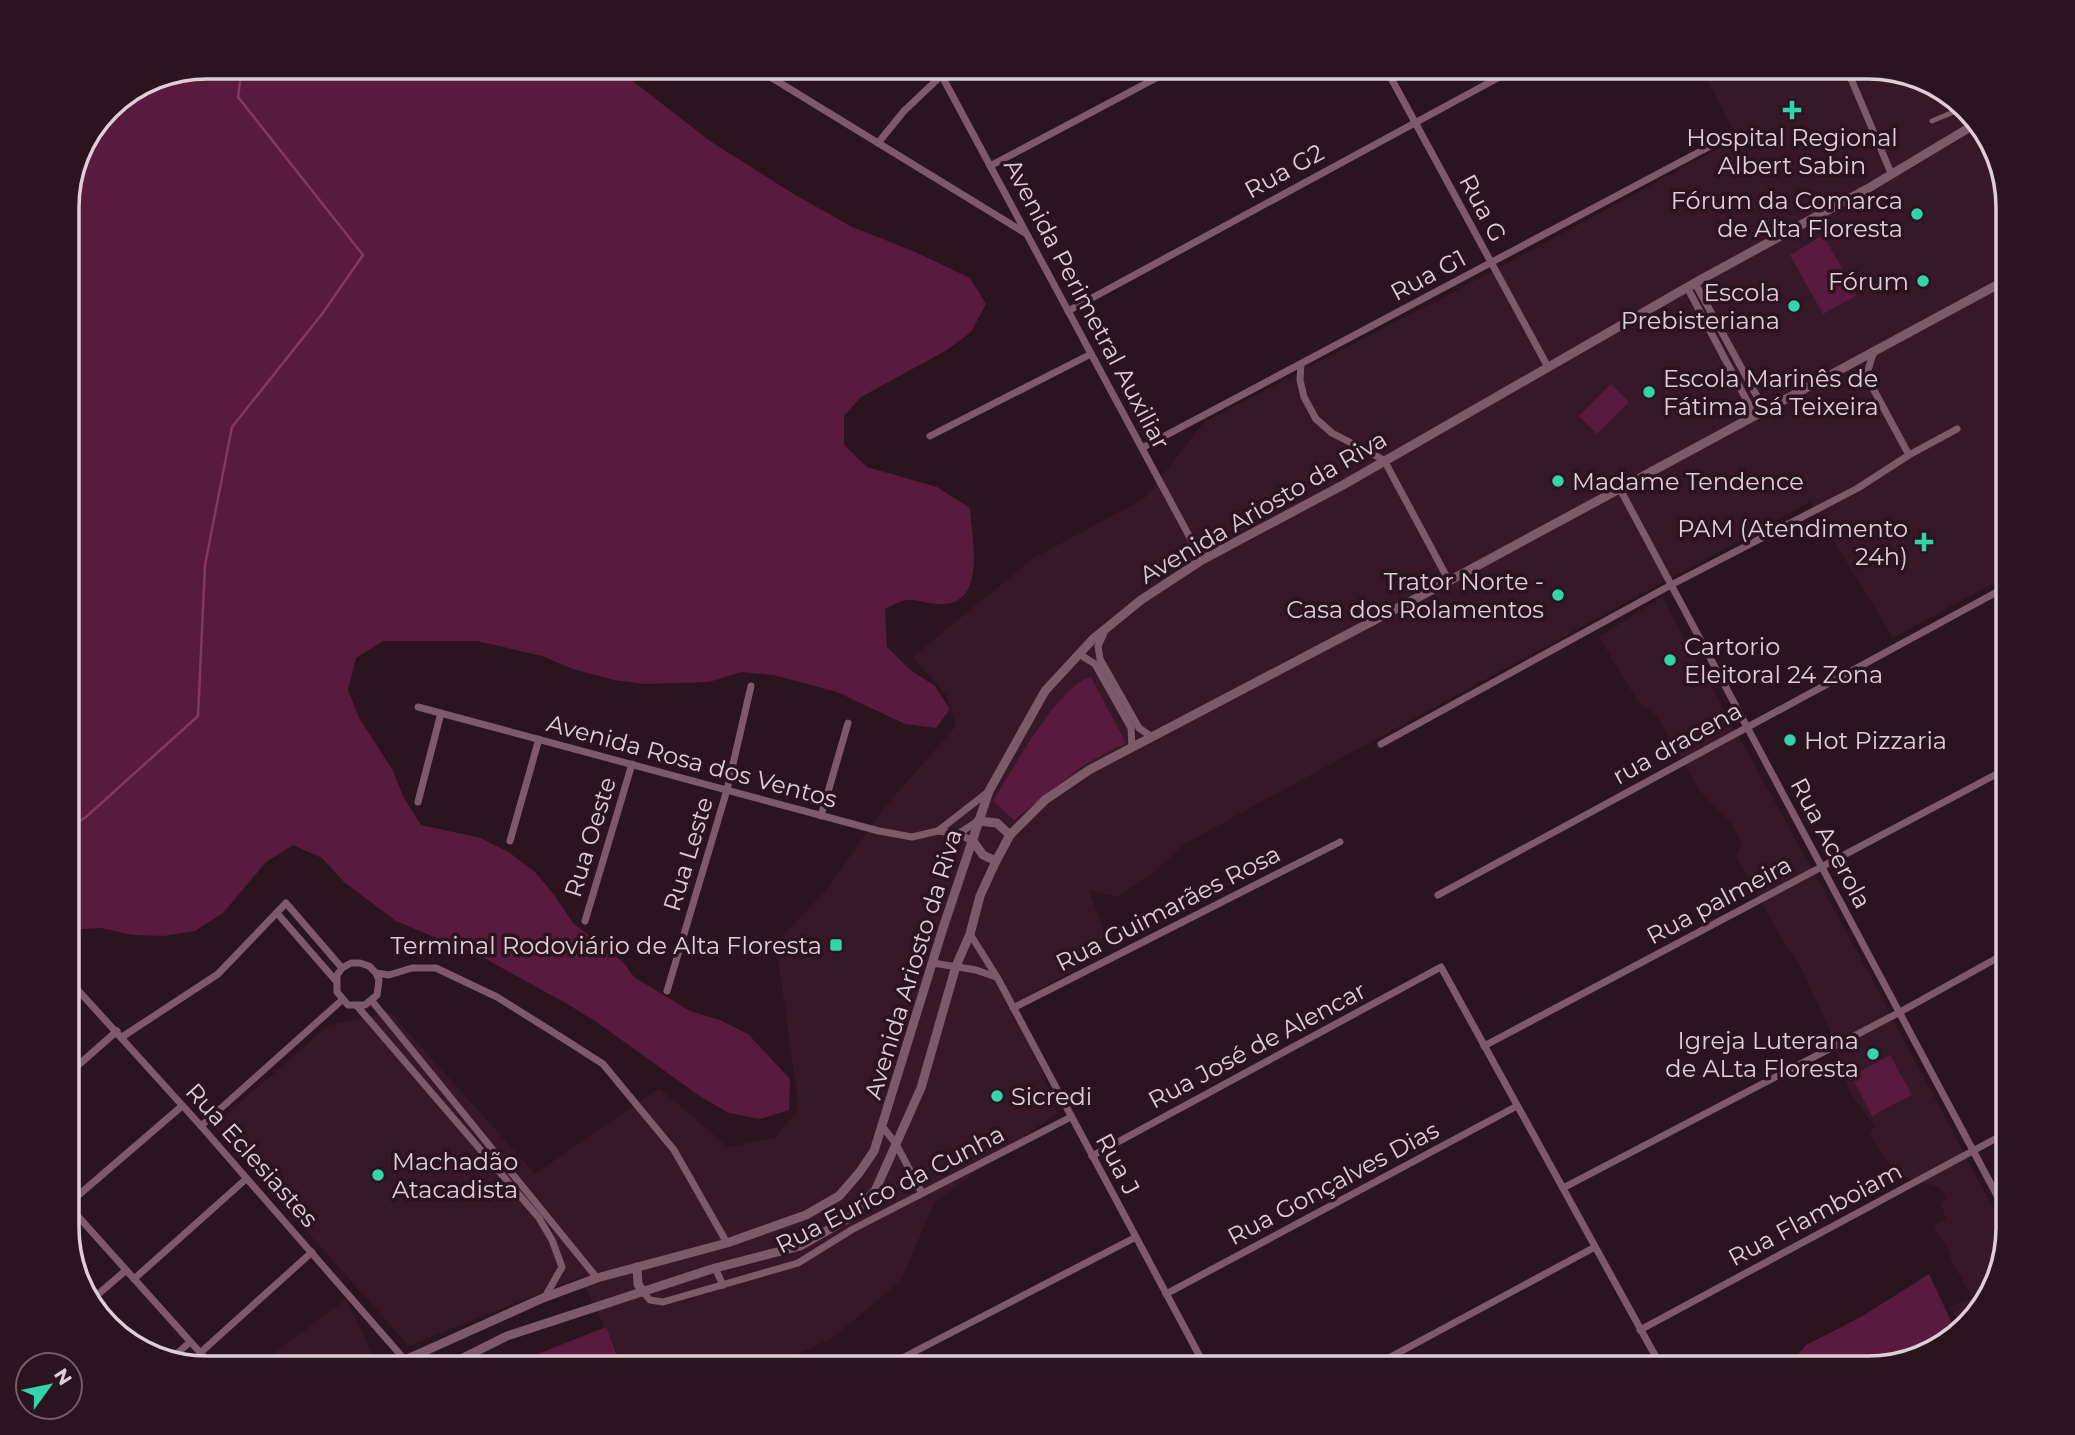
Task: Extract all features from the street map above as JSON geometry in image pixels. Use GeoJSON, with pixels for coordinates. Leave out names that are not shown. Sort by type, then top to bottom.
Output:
{"type":"FeatureCollection","features":[{"type":"Feature","properties":{"kind":"street"},"geometry":{"type":"LineString","coordinates":[[775,79],[1027,234]]}},
{"type":"Feature","properties":{"kind":"street"},"geometry":{"type":"LineString","coordinates":[[878,143],[904,111],[938,79]]}},
{"type":"Feature","properties":{"kind":"street","name":"Avenida Perimetral Auxiliar"},"geometry":{"type":"LineString","coordinates":[[944,79],[1202,560]]}},
{"type":"Feature","properties":{"kind":"street"},"geometry":{"type":"LineString","coordinates":[[990,166],[1153,79]]}},
{"type":"Feature","properties":{"kind":"street","name":"Rua G"},"geometry":{"type":"LineString","coordinates":[[1392,79],[1548,367]]}},
{"type":"Feature","properties":{"kind":"street","name":"Rua G2"},"geometry":{"type":"LineString","coordinates":[[1068,311],[1494,79]]}},
{"type":"Feature","properties":{"kind":"street"},"geometry":{"type":"LineString","coordinates":[[1851,79],[1891,173]]}},
{"type":"Feature","properties":{"kind":"street"},"geometry":{"type":"LineString","coordinates":[[1932,121],[1954,112]]}},
{"type":"Feature","properties":{"kind":"street","name":"Avenida Ariosto da Riva"},"geometry":{"type":"LineString","coordinates":[[414,1356],[545,1297],[597,1278],[727,1243],[806,1215],[839,1196],[859,1174],[874,1151],[943,928],[989,791],[1045,691],[1079,654],[1141,600],[1202,560],[1343,485],[1691,285],[1867,189],[1969,128]]}},
{"type":"Feature","properties":{"kind":"street","name":"Rua G1"},"geometry":{"type":"LineString","coordinates":[[1142,448],[1731,135]]}},
{"type":"Feature","properties":{"kind":"street"},"geometry":{"type":"LineString","coordinates":[[1691,285],[1765,411]]}},
{"type":"Feature","properties":{"kind":"street"},"geometry":{"type":"LineString","coordinates":[[1691,285],[1720,350],[1755,416]]}},
{"type":"Feature","properties":{"kind":"street"},"geometry":{"type":"LineString","coordinates":[[467,1356],[507,1336],[715,1268],[800,1246],[849,1217],[875,1191],[921,1088],[956,966],[970,934],[980,896],[996,861],[1010,835],[1045,800],[1089,770],[1449,581],[1996,286]]}},
{"type":"Feature","properties":{"kind":"street"},"geometry":{"type":"LineString","coordinates":[[1720,350],[1729,346]]}},
{"type":"Feature","properties":{"kind":"street"},"geometry":{"type":"LineString","coordinates":[[929,436],[1091,354]]}},
{"type":"Feature","properties":{"kind":"street"},"geometry":{"type":"LineString","coordinates":[[1873,354],[1868,370],[1869,381],[1909,455]]}},
{"type":"Feature","properties":{"kind":"street"},"geometry":{"type":"LineString","coordinates":[[1301,364],[1300,380],[1304,397],[1316,419],[1332,433],[1384,460],[1449,581]]}},
{"type":"Feature","properties":{"kind":"street"},"geometry":{"type":"LineString","coordinates":[[1381,744],[1671,585],[1858,488],[1909,455],[1958,429]]}},
{"type":"Feature","properties":{"kind":"street","name":"Rua Acerola"},"geometry":{"type":"LineString","coordinates":[[1620,489],[1996,1193]]}},
{"type":"Feature","properties":{"kind":"street","name":"rua dracena"},"geometry":{"type":"LineString","coordinates":[[1438,895],[1996,592]]}},
{"type":"Feature","properties":{"kind":"street"},"geometry":{"type":"LineString","coordinates":[[1108,627],[1100,640],[1097,660],[1139,728],[1152,737]]}},
{"type":"Feature","properties":{"kind":"street"},"geometry":{"type":"LineString","coordinates":[[1079,654],[1097,660]]}},
{"type":"Feature","properties":{"kind":"street","name":"Rua Leste"},"geometry":{"type":"LineString","coordinates":[[667,991],[727,790],[751,686]]}},
{"type":"Feature","properties":{"kind":"street"},"geometry":{"type":"LineString","coordinates":[[1116,694],[1131,728],[1132,748]]}},
{"type":"Feature","properties":{"kind":"street","name":"Avenida Rosa dos Ventos"},"geometry":{"type":"LineString","coordinates":[[418,706],[879,831],[912,837],[938,831],[958,834],[973,841]]}},
{"type":"Feature","properties":{"kind":"street"},"geometry":{"type":"LineString","coordinates":[[418,802],[441,713]]}},
{"type":"Feature","properties":{"kind":"street"},"geometry":{"type":"LineString","coordinates":[[821,816],[848,723]]}},
{"type":"Feature","properties":{"kind":"street"},"geometry":{"type":"LineString","coordinates":[[510,841],[539,739]]}},
{"type":"Feature","properties":{"kind":"street","name":"Rua Oeste"},"geometry":{"type":"LineString","coordinates":[[585,921],[632,764]]}},
{"type":"Feature","properties":{"kind":"street","name":"Rua palmeira"},"geometry":{"type":"LineString","coordinates":[[1485,1046],[1996,774]]}},
{"type":"Feature","properties":{"kind":"street"},"geometry":{"type":"LineString","coordinates":[[938,831],[989,791]]}},
{"type":"Feature","properties":{"kind":"street"},"geometry":{"type":"LineString","coordinates":[[958,834],[978,821],[997,823],[1010,835]]}},
{"type":"Feature","properties":{"kind":"street"},"geometry":{"type":"LineString","coordinates":[[973,841],[983,855],[996,861]]}},
{"type":"Feature","properties":{"kind":"street","name":"Rua Guimarães Rosa"},"geometry":{"type":"LineString","coordinates":[[1013,1008],[1340,842]]}},
{"type":"Feature","properties":{"kind":"street"},"geometry":{"type":"LineString","coordinates":[[79,1066],[119,1034],[218,974],[286,903],[342,968]]}},
{"type":"Feature","properties":{"kind":"street"},"geometry":{"type":"LineString","coordinates":[[277,913],[336,981]]}},
{"type":"Feature","properties":{"kind":"street","name":"Rua J"},"geometry":{"type":"LineString","coordinates":[[970,934],[997,977],[1200,1356]]}},
{"type":"Feature","properties":{"kind":"street"},"geometry":{"type":"LineString","coordinates":[[1563,1188],[1996,959]]}},
{"type":"Feature","properties":{"kind":"street"},"geometry":{"type":"LineString","coordinates":[[356,1006],[372,1001],[379,988],[376,973],[360,962],[342,968],[336,981],[337,992],[342,1000],[356,1006],[539,1217],[552,1240],[562,1267],[545,1297]]}},
{"type":"Feature","properties":{"kind":"street"},"geometry":{"type":"LineString","coordinates":[[933,963],[997,977]]}},
{"type":"Feature","properties":{"kind":"street","name":"Rua José de Alencar"},"geometry":{"type":"LineString","coordinates":[[1092,1156],[1441,967],[1485,1046]]}},
{"type":"Feature","properties":{"kind":"street"},"geometry":{"type":"LineString","coordinates":[[376,973],[388,975],[412,968],[436,968],[497,997],[603,1064],[674,1150],[727,1243]]}},
{"type":"Feature","properties":{"kind":"street","name":"Rua Eclesiastes"},"geometry":{"type":"LineString","coordinates":[[79,991],[402,1356]]}},
{"type":"Feature","properties":{"kind":"street"},"geometry":{"type":"LineString","coordinates":[[201,1126],[342,1000]]}},
{"type":"Feature","properties":{"kind":"street"},"geometry":{"type":"LineString","coordinates":[[372,1001],[597,1278]]}},
{"type":"Feature","properties":{"kind":"street"},"geometry":{"type":"LineString","coordinates":[[1485,1046],[1654,1356]]}},
{"type":"Feature","properties":{"kind":"street"},"geometry":{"type":"LineString","coordinates":[[79,1195],[182,1106]]}},
{"type":"Feature","properties":{"kind":"street","name":"Rua Gonçalves Dias"},"geometry":{"type":"LineString","coordinates":[[1166,1294],[1517,1106]]}},
{"type":"Feature","properties":{"kind":"street","name":"Rua Eurico da Cunha"},"geometry":{"type":"LineString","coordinates":[[643,1292],[650,1300],[663,1302],[798,1262],[922,1192],[1071,1117]]}},
{"type":"Feature","properties":{"kind":"street"},"geometry":{"type":"LineString","coordinates":[[882,1126],[896,1144],[922,1192]]}},
{"type":"Feature","properties":{"kind":"street","name":"Rua Flamboiam"},"geometry":{"type":"LineString","coordinates":[[1640,1330],[1996,1139]]}},
{"type":"Feature","properties":{"kind":"street"},"geometry":{"type":"LineString","coordinates":[[134,1279],[246,1179]]}},
{"type":"Feature","properties":{"kind":"street"},"geometry":{"type":"LineString","coordinates":[[849,1217],[853,1229]]}},
{"type":"Feature","properties":{"kind":"street"},"geometry":{"type":"LineString","coordinates":[[79,1218],[203,1356]]}},
{"type":"Feature","properties":{"kind":"street"},"geometry":{"type":"LineString","coordinates":[[906,1356],[1136,1237]]}},
{"type":"Feature","properties":{"kind":"street"},"geometry":{"type":"LineString","coordinates":[[1392,1356],[1595,1247]]}},
{"type":"Feature","properties":{"kind":"street"},"geometry":{"type":"LineString","coordinates":[[200,1353],[312,1252]]}},
{"type":"Feature","properties":{"kind":"street"},"geometry":{"type":"LineString","coordinates":[[637,1267],[638,1284],[643,1292]]}},
{"type":"Feature","properties":{"kind":"street"},"geometry":{"type":"LineString","coordinates":[[715,1268],[723,1285]]}},
{"type":"Feature","properties":{"kind":"street"},"geometry":{"type":"LineString","coordinates":[[98,1295],[125,1270]]}},
{"type":"Feature","properties":{"kind":"street"},"geometry":{"type":"LineString","coordinates":[[178,1353],[190,1342]]}},
{"type":"Feature","properties":{"kind":"shaded area"},"geometry":{"type":"Polygon","coordinates":[[[198,79],[631,79],[710,141],[792,193],[852,227],[911,250],[970,278],[986,304],[971,332],[947,350],[861,397],[844,416],[844,445],[867,467],[937,487],[970,508],[973,569],[964,595],[953,602],[937,604],[906,600],[885,609],[887,647],[909,669],[935,686],[950,709],[936,728],[905,724],[837,692],[774,675],[741,672],[709,682],[645,684],[614,680],[573,669],[542,656],[477,641],[383,641],[356,658],[348,690],[359,718],[392,769],[404,798],[421,825],[481,838],[510,853],[535,872],[573,923],[623,962],[634,977],[690,1011],[720,1020],[748,1034],[790,1079],[789,1110],[760,1119],[729,1113],[701,1097],[569,1005],[484,958],[396,921],[344,882],[322,858],[293,845],[266,862],[223,913],[195,931],[164,936],[132,935],[101,928],[79,929],[79,198],[88,158],[100,136],[122,110],[158,88],[198,79]]]}},
{"type":"Feature","properties":{"kind":"shaded area"},"geometry":{"type":"Polygon","coordinates":[[[1707,79],[1868,79],[1902,83],[1917,88],[1946,105],[1959,116],[1979,143],[1992,173],[1996,206],[1996,582],[1893,638],[1810,502],[1186,843],[1154,872],[1117,897],[1089,890],[1104,931],[1099,955],[1017,1002],[1057,1113],[934,1203],[901,1281],[834,1337],[794,1356],[619,1356],[580,1277],[409,1346],[213,1126],[329,1025],[390,1012],[535,1174],[659,1088],[728,1147],[775,1138],[799,1109],[776,943],[827,889],[884,808],[956,726],[946,695],[913,657],[1032,559],[1145,498],[1204,422],[1508,263],[1737,138],[1707,79]]]}},
{"type":"Feature","properties":{"kind":"shaded area"},"geometry":{"type":"Polygon","coordinates":[[[1823,235],[1857,295],[1823,314],[1790,255],[1823,235]]]}},
{"type":"Feature","properties":{"kind":"shaded area"},"geometry":{"type":"Polygon","coordinates":[[[1611,384],[1629,402],[1597,434],[1579,416],[1611,384]]]}},
{"type":"Feature","properties":{"kind":"shaded area"},"geometry":{"type":"Polygon","coordinates":[[[1662,597],[1856,949],[1996,1213],[1995,1245],[1987,1277],[1975,1299],[1957,1321],[1950,1306],[1973,1299],[1933,1226],[1946,1219],[1941,1204],[1946,1198],[1939,1187],[1901,1176],[1885,1159],[1869,1133],[1874,1126],[1850,1092],[1830,1031],[1799,963],[1786,946],[1736,856],[1742,844],[1732,824],[1699,790],[1656,715],[1638,702],[1599,637],[1662,597]]]}},
{"type":"Feature","properties":{"kind":"shaded area"},"geometry":{"type":"Polygon","coordinates":[[[1091,677],[1126,743],[1085,764],[1014,820],[993,801],[1050,712],[1078,683],[1091,677]]]}},
{"type":"Feature","properties":{"kind":"shaded area"},"geometry":{"type":"Polygon","coordinates":[[[1890,1055],[1912,1095],[1872,1116],[1854,1081],[1861,1078],[1859,1072],[1890,1055]]]}},
{"type":"Feature","properties":{"kind":"shaded area"},"geometry":{"type":"Polygon","coordinates":[[[1929,1274],[1953,1325],[1925,1343],[1893,1354],[1796,1356],[1806,1345],[1861,1317],[1929,1274]]]}},
{"type":"Feature","properties":{"kind":"shaded area"},"geometry":{"type":"Polygon","coordinates":[[[346,1299],[373,1356],[270,1356],[346,1299]]]}},
{"type":"Feature","properties":{"kind":"shaded area"},"geometry":{"type":"Polygon","coordinates":[[[606,1327],[617,1356],[532,1356],[606,1327]]]}},
{"type":"Feature","properties":{"kind":"waterway"},"geometry":{"type":"LineString","coordinates":[[79,821],[198,716],[205,565],[232,427],[322,314],[363,255],[238,97],[240,79]]}},
{"type":"Feature","properties":{"kind":"place","name":"Hospital Regional Albert Sabin"},"geometry":{"type":"Point","coordinates":[1792,110]}},
{"type":"Feature","properties":{"kind":"place","name":"Fórum da Comarca de Alta Floresta"},"geometry":{"type":"Point","coordinates":[1917,214]}},
{"type":"Feature","properties":{"kind":"place","name":"Fórum"},"geometry":{"type":"Point","coordinates":[1923,281]}},
{"type":"Feature","properties":{"kind":"place","name":"Escola Prebisteriana"},"geometry":{"type":"Point","coordinates":[1794,306]}},
{"type":"Feature","properties":{"kind":"place","name":"Escola Marinês de Fátima Sá Teixeira"},"geometry":{"type":"Point","coordinates":[1649,392]}},
{"type":"Feature","properties":{"kind":"place","name":"Madame Tendence"},"geometry":{"type":"Point","coordinates":[1558,481]}},
{"type":"Feature","properties":{"kind":"place","name":"PAM (Atendimento 24h)"},"geometry":{"type":"Point","coordinates":[1924,542]}},
{"type":"Feature","properties":{"kind":"place","name":"Trator Norte - Casa dos Rolamentos"},"geometry":{"type":"Point","coordinates":[1558,595]}},
{"type":"Feature","properties":{"kind":"place","name":"Cartorio Eleitoral 24 Zona"},"geometry":{"type":"Point","coordinates":[1670,660]}},
{"type":"Feature","properties":{"kind":"place","name":"Hot Pizzaria"},"geometry":{"type":"Point","coordinates":[1790,740]}},
{"type":"Feature","properties":{"kind":"place","name":"Terminal Rodoviário de Alta Floresta"},"geometry":{"type":"Point","coordinates":[836,945]}},
{"type":"Feature","properties":{"kind":"place","name":"Igreja Luterana de ALta Floresta"},"geometry":{"type":"Point","coordinates":[1873,1054]}},
{"type":"Feature","properties":{"kind":"place","name":"Sicredi"},"geometry":{"type":"Point","coordinates":[997,1096]}},
{"type":"Feature","properties":{"kind":"place","name":"Machadão Atacadista"},"geometry":{"type":"Point","coordinates":[378,1175]}}]}
